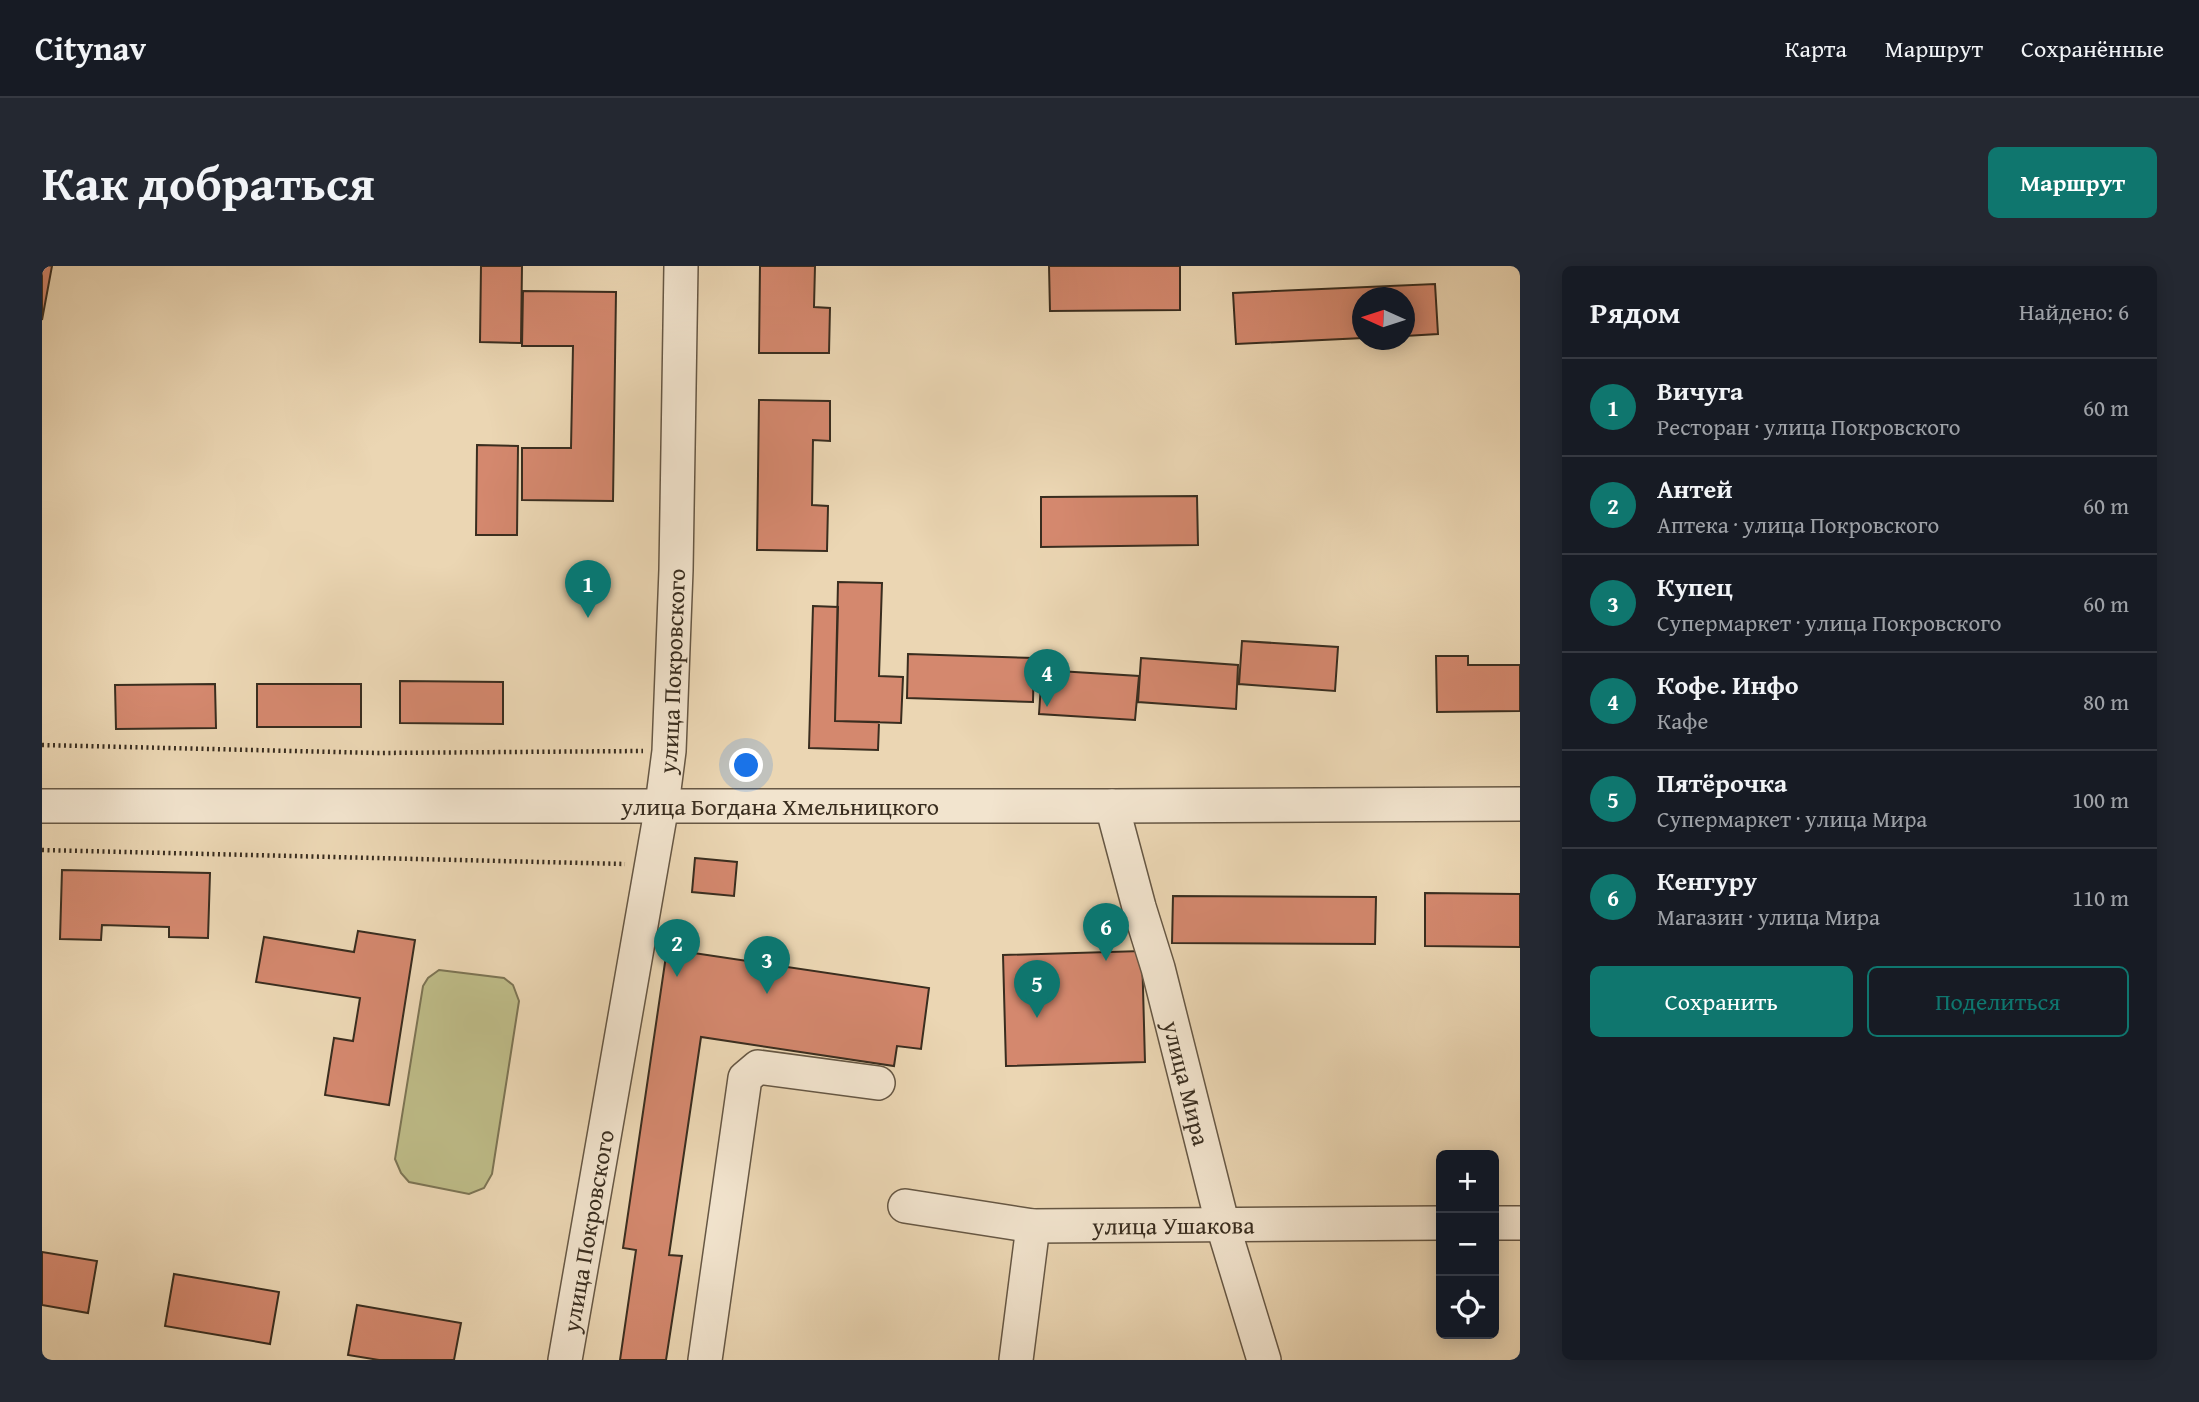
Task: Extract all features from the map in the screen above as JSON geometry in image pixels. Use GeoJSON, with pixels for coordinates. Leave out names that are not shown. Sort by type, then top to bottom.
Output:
{"type":"FeatureCollection","features":[{"type":"Feature","properties":{"kind":"street","name":"улица Покровского"},"geometry":{"type":"LineString","coordinates":[[565,1360],[662,806],[669,751],[676,570],[681,266]]}},
{"type":"Feature","properties":{"kind":"street","name":"улица Богдана Хмельницкого"},"geometry":{"type":"LineString","coordinates":[[42,806],[1520,804]]}},
{"type":"Feature","properties":{"kind":"street","name":"улица Мира"},"geometry":{"type":"LineString","coordinates":[[1112,806],[1158,968],[1223,1226],[1265,1360]]}},
{"type":"Feature","properties":{"kind":"street"},"geometry":{"type":"LineString","coordinates":[[705,1360],[745,1078],[758,1067],[878,1083]]}},
{"type":"Feature","properties":{"kind":"street","name":"улица Ушакова"},"geometry":{"type":"LineString","coordinates":[[905,1206],[1033,1226],[1436,1223]]}},
{"type":"Feature","properties":{"kind":"street"},"geometry":{"type":"LineString","coordinates":[[1499,1223],[1520,1223]]}},
{"type":"Feature","properties":{"kind":"street"},"geometry":{"type":"LineString","coordinates":[[1016,1360],[1033,1226]]}},
{"type":"Feature","properties":{"kind":"path"},"geometry":{"type":"LineString","coordinates":[[42,745],[378,753],[669,751]]}},
{"type":"Feature","properties":{"kind":"path"},"geometry":{"type":"LineString","coordinates":[[42,849],[652,864]]}},
{"type":"Feature","properties":{"kind":"shaded area"},"geometry":{"type":"Polygon","coordinates":[[[439,970],[504,978],[513,985],[519,1001],[492,1174],[484,1188],[469,1194],[409,1182],[401,1173],[395,1159],[423,986],[428,978],[439,970]]]}},
{"type":"Feature","properties":{"kind":"building"},"geometry":{"type":"Polygon","coordinates":[[[42,266],[52,266],[42,320],[42,266]]]}},
{"type":"Feature","properties":{"kind":"building"},"geometry":{"type":"Polygon","coordinates":[[[481,266],[522,266],[521,343],[480,342],[481,266]]]}},
{"type":"Feature","properties":{"kind":"building"},"geometry":{"type":"Polygon","coordinates":[[[760,266],[815,266],[814,307],[830,308],[829,353],[759,353],[760,266]]]}},
{"type":"Feature","properties":{"kind":"building"},"geometry":{"type":"Polygon","coordinates":[[[1049,266],[1180,266],[1180,310],[1050,311],[1049,266]]]}},
{"type":"Feature","properties":{"kind":"building"},"geometry":{"type":"Polygon","coordinates":[[[1435,284],[1438,334],[1415,335],[1415,287],[1368,287],[1435,284]]]}},
{"type":"Feature","properties":{"kind":"building"},"geometry":{"type":"Polygon","coordinates":[[[1352,288],[1352,339],[1236,344],[1233,293],[1352,288]]]}},
{"type":"Feature","properties":{"kind":"building"},"geometry":{"type":"Polygon","coordinates":[[[523,291],[616,292],[613,501],[522,500],[522,448],[571,448],[573,346],[522,346],[523,291]]]}},
{"type":"Feature","properties":{"kind":"building"},"geometry":{"type":"Polygon","coordinates":[[[759,400],[830,401],[830,441],[813,440],[812,505],[828,506],[827,551],[757,550],[759,400]]]}},
{"type":"Feature","properties":{"kind":"building"},"geometry":{"type":"Polygon","coordinates":[[[477,445],[518,446],[517,535],[476,535],[477,445]]]}},
{"type":"Feature","properties":{"kind":"building"},"geometry":{"type":"Polygon","coordinates":[[[1197,496],[1198,545],[1041,547],[1041,497],[1197,496]]]}},
{"type":"Feature","properties":{"kind":"building"},"geometry":{"type":"Polygon","coordinates":[[[838,582],[882,583],[879,676],[903,677],[901,723],[835,721],[838,582]]]}},
{"type":"Feature","properties":{"kind":"building"},"geometry":{"type":"Polygon","coordinates":[[[813,606],[838,607],[835,721],[879,722],[878,750],[809,748],[813,606]]]}},
{"type":"Feature","properties":{"kind":"building"},"geometry":{"type":"Polygon","coordinates":[[[1242,641],[1338,647],[1335,691],[1239,684],[1242,641]]]}},
{"type":"Feature","properties":{"kind":"building"},"geometry":{"type":"Polygon","coordinates":[[[908,654],[1034,658],[1033,702],[907,698],[908,654]]]}},
{"type":"Feature","properties":{"kind":"building"},"geometry":{"type":"Polygon","coordinates":[[[1436,656],[1468,656],[1468,665],[1520,665],[1520,711],[1437,712],[1436,656]]]}},
{"type":"Feature","properties":{"kind":"building"},"geometry":{"type":"Polygon","coordinates":[[[1141,658],[1238,665],[1236,709],[1138,702],[1141,658]]]}},
{"type":"Feature","properties":{"kind":"building"},"geometry":{"type":"Polygon","coordinates":[[[1042,670],[1139,676],[1135,720],[1039,714],[1042,670]]]}},
{"type":"Feature","properties":{"kind":"building"},"geometry":{"type":"Polygon","coordinates":[[[400,681],[503,682],[503,724],[400,723],[400,681]]]}},
{"type":"Feature","properties":{"kind":"building"},"geometry":{"type":"Polygon","coordinates":[[[215,684],[216,728],[116,729],[115,685],[215,684]]]}},
{"type":"Feature","properties":{"kind":"building"},"geometry":{"type":"Polygon","coordinates":[[[257,684],[361,684],[361,727],[257,727],[257,684]]]}},
{"type":"Feature","properties":{"kind":"building"},"geometry":{"type":"Polygon","coordinates":[[[695,858],[737,862],[734,896],[692,892],[695,858]]]}},
{"type":"Feature","properties":{"kind":"building"},"geometry":{"type":"Polygon","coordinates":[[[62,870],[210,873],[208,938],[169,937],[169,927],[102,925],[101,940],[60,939],[62,870]]]}},
{"type":"Feature","properties":{"kind":"building"},"geometry":{"type":"Polygon","coordinates":[[[1425,893],[1520,894],[1520,947],[1425,946],[1425,893]]]}},
{"type":"Feature","properties":{"kind":"building"},"geometry":{"type":"Polygon","coordinates":[[[1173,896],[1376,897],[1375,944],[1172,943],[1173,896]]]}},
{"type":"Feature","properties":{"kind":"building"},"geometry":{"type":"Polygon","coordinates":[[[358,931],[415,940],[389,1105],[325,1095],[334,1038],[353,1041],[360,998],[256,982],[264,937],[354,952],[358,931]]]}},
{"type":"Feature","properties":{"kind":"building"},"geometry":{"type":"Polygon","coordinates":[[[667,949],[929,988],[921,1049],[897,1046],[894,1066],[701,1037],[669,1255],[682,1256],[666,1360],[620,1360],[636,1250],[623,1248],[667,949]]]}},
{"type":"Feature","properties":{"kind":"building"},"geometry":{"type":"Polygon","coordinates":[[[1142,951],[1145,1062],[1006,1066],[1003,955],[1142,951]]]}},
{"type":"Feature","properties":{"kind":"building"},"geometry":{"type":"Polygon","coordinates":[[[42,1252],[97,1261],[88,1313],[42,1305],[42,1252]]]}},
{"type":"Feature","properties":{"kind":"building"},"geometry":{"type":"Polygon","coordinates":[[[174,1274],[279,1292],[270,1344],[165,1326],[174,1274]]]}},
{"type":"Feature","properties":{"kind":"building"},"geometry":{"type":"Polygon","coordinates":[[[357,1305],[461,1323],[454,1360],[379,1360],[348,1355],[357,1305]]]}},
{"type":"Feature","properties":{"kind":"place","name":"Вичуга"},"geometry":{"type":"Point","coordinates":[588,618]}},
{"type":"Feature","properties":{"kind":"place","name":"Кофе. Инфо"},"geometry":{"type":"Point","coordinates":[1047,707]}},
{"type":"Feature","properties":{"kind":"place","name":"Кенгуру"},"geometry":{"type":"Point","coordinates":[1106,961]}},
{"type":"Feature","properties":{"kind":"place","name":"Антей"},"geometry":{"type":"Point","coordinates":[677,977]}},
{"type":"Feature","properties":{"kind":"place","name":"Купец"},"geometry":{"type":"Point","coordinates":[767,994]}},
{"type":"Feature","properties":{"kind":"place","name":"Пятёрочка"},"geometry":{"type":"Point","coordinates":[1037,1018]}}]}
